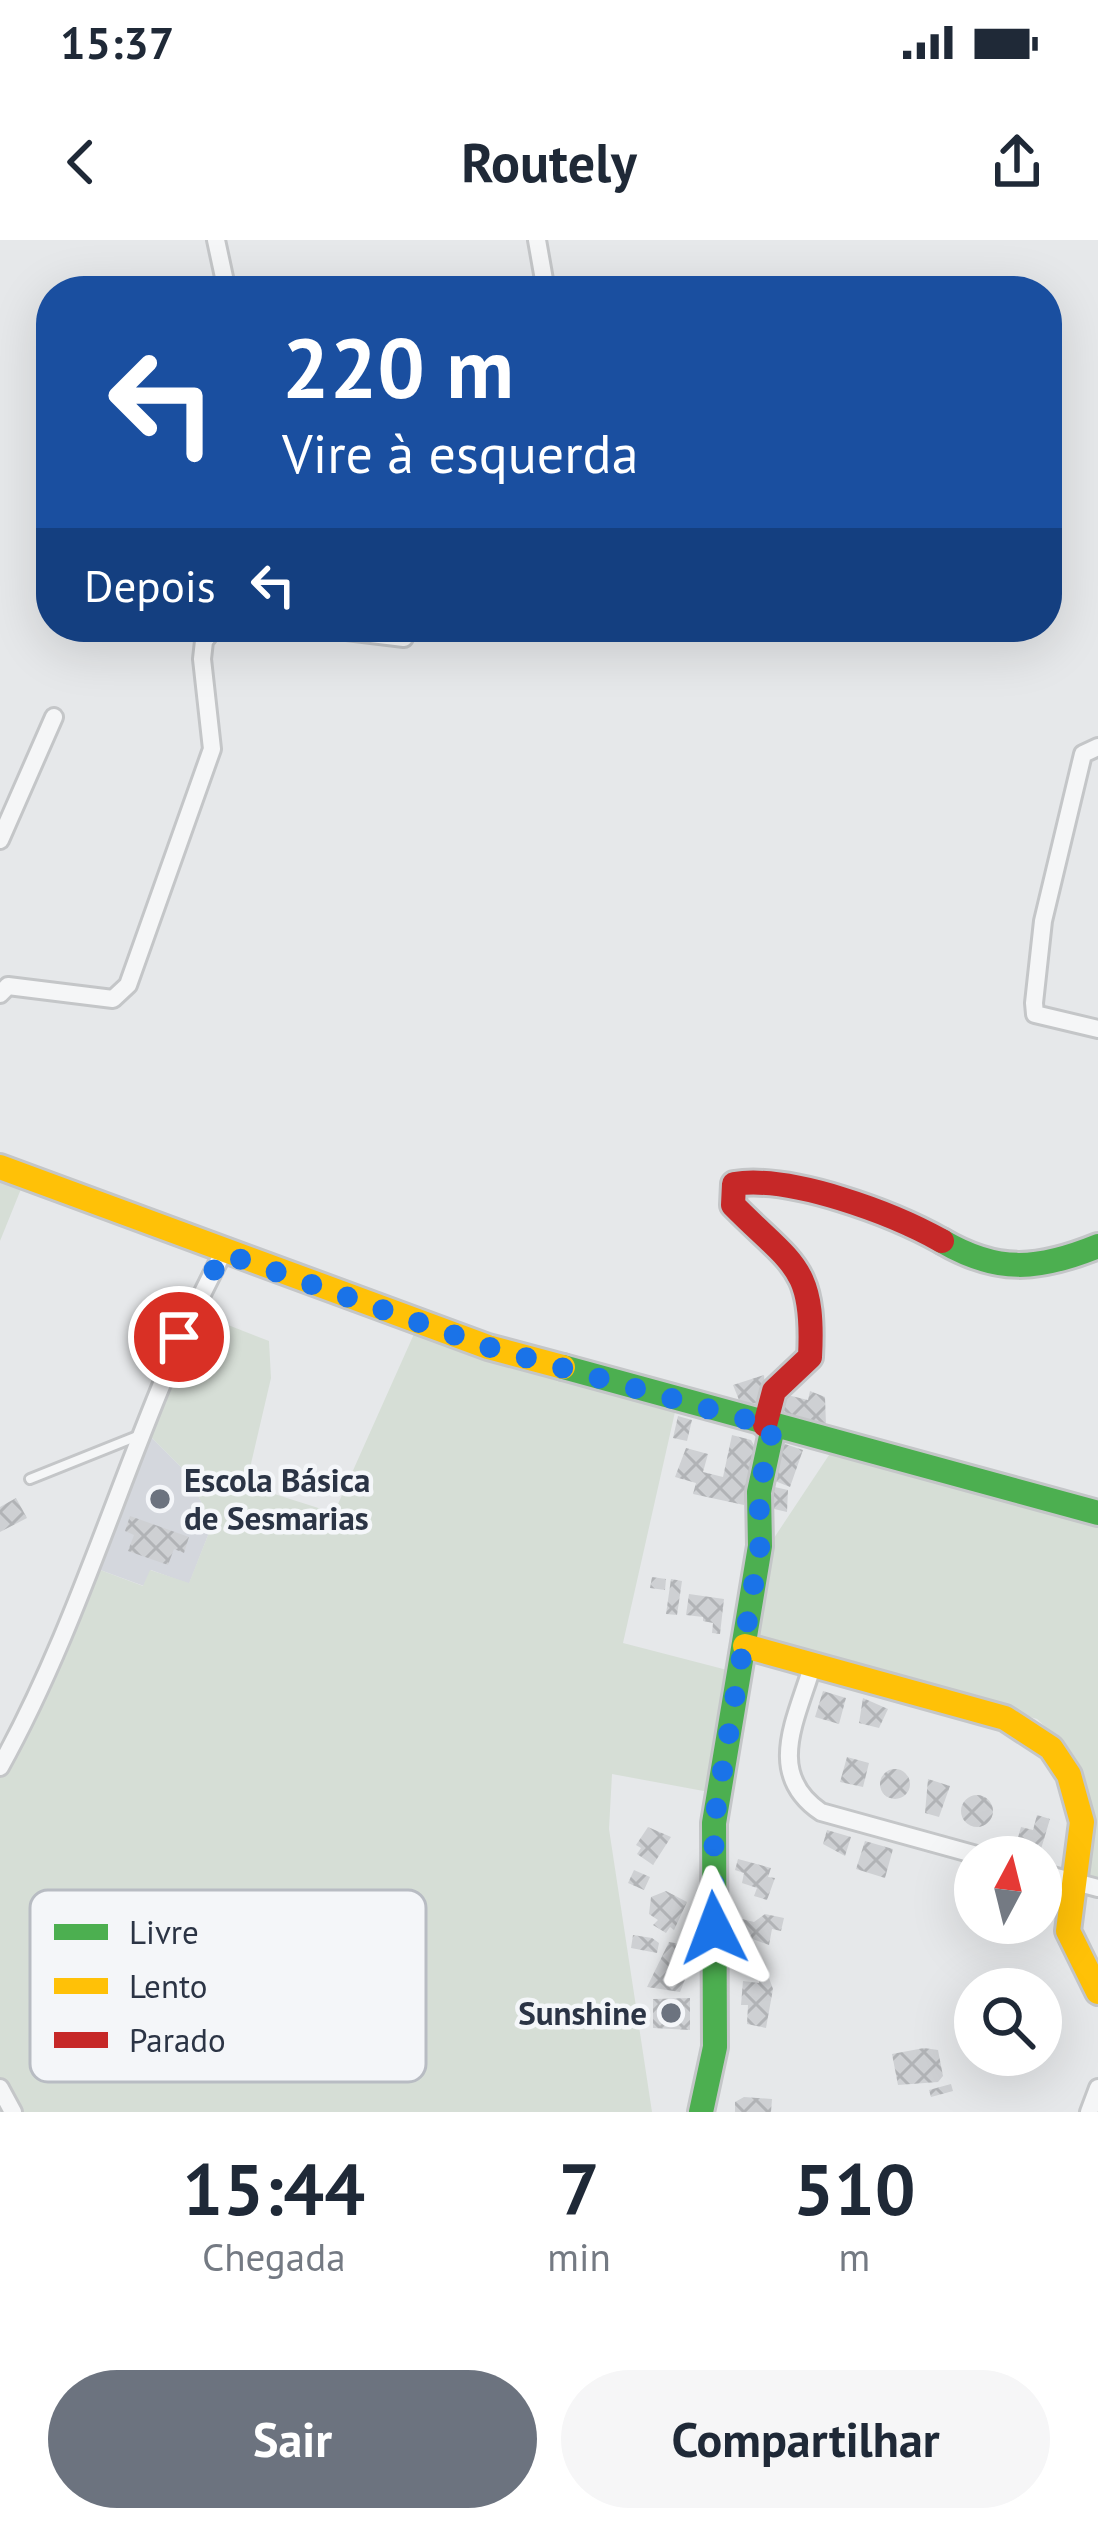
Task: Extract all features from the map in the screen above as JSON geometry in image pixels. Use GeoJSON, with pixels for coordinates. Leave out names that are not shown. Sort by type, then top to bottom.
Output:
{"type":"FeatureCollection","features":[{"type":"Feature","properties":{"kind":"street"},"geometry":{"type":"LineString","coordinates":[[216,240],[224,276]]}},
{"type":"Feature","properties":{"kind":"street"},"geometry":{"type":"LineString","coordinates":[[537,240],[544,276]]}},
{"type":"Feature","properties":{"kind":"street"},"geometry":{"type":"LineString","coordinates":[[0,994],[8,986],[113,999],[128,985],[212,749],[202,659],[209,642]]}},
{"type":"Feature","properties":{"kind":"street"},"geometry":{"type":"LineString","coordinates":[[0,840],[54,717]]}},
{"type":"Feature","properties":{"kind":"street"},"geometry":{"type":"LineString","coordinates":[[1098,746],[1083,754],[1043,921],[1034,1004],[1036,1014],[1048,1020],[1098,1029]]}},
{"type":"Feature","properties":{"kind":"street"},"geometry":{"type":"LineString","coordinates":[[0,1167],[182,1238],[488,1347],[1098,1513]]}},
{"type":"Feature","properties":{"kind":"street"},"geometry":{"type":"LineString","coordinates":[[701,2112],[715,2047],[714,1822],[760,1546],[759,1492],[774,1391],[810,1357],[813,1291],[797,1265],[733,1205],[734,1184],[744,1180],[778,1186],[917,1228],[959,1257],[984,1264],[1032,1267],[1098,1246]]}},
{"type":"Feature","properties":{"kind":"street"},"geometry":{"type":"LineString","coordinates":[[0,1767],[53,1664],[137,1436],[223,1253]]}},
{"type":"Feature","properties":{"kind":"street"},"geometry":{"type":"LineString","coordinates":[[745,1646],[1030,1730],[1050,1747],[1075,1787],[1082,1839],[1066,1899],[1067,1939],[1098,1992]]}},
{"type":"Feature","properties":{"kind":"street"},"geometry":{"type":"LineString","coordinates":[[812,1667],[787,1749],[787,1775],[800,1798],[821,1812],[954,1849]]}},
{"type":"Feature","properties":{"kind":"street"},"geometry":{"type":"LineString","coordinates":[[1062,1879],[1098,1888]]}},
{"type":"Feature","properties":{"kind":"street"},"geometry":{"type":"LineString","coordinates":[[0,2088],[14,2112]]}},
{"type":"Feature","properties":{"kind":"street"},"geometry":{"type":"LineString","coordinates":[[1089,2112],[1098,2088]]}},
{"type":"Feature","properties":{"kind":"lane"},"geometry":{"type":"LineString","coordinates":[[0,1155],[115,1198],[182,1238]]}},
{"type":"Feature","properties":{"kind":"lane"},"geometry":{"type":"LineString","coordinates":[[30,1479],[137,1436]]}},
{"type":"Feature","properties":{"kind":"shaded area"},"geometry":{"type":"Polygon","coordinates":[[[0,1180],[21,1189],[0,1241],[0,1180]]]}},
{"type":"Feature","properties":{"kind":"shaded area"},"geometry":{"type":"Polygon","coordinates":[[[200,1314],[269,1341],[271,1378],[246,1485],[334,1513],[414,1334],[675,1412],[623,1643],[731,1671],[709,1792],[612,1774],[609,1829],[652,2112],[9,2112],[0,2096],[0,1778],[61,1664],[92,1567],[143,1586],[150,1570],[189,1583],[212,1525],[188,1474],[147,1433],[200,1314]]]}},
{"type":"Feature","properties":{"kind":"shaded area","name":"Escola Básica de Sesmarias"},"geometry":{"type":"Polygon","coordinates":[[[147,1433],[188,1474],[212,1525],[189,1584],[151,1570],[144,1586],[92,1567],[147,1433]]]}},
{"type":"Feature","properties":{"kind":"shaded area"},"geometry":{"type":"Polygon","coordinates":[[[831,1452],[1098,1519],[1098,1882],[1084,1878],[1089,1809],[1080,1774],[1037,1719],[757,1637],[770,1544],[831,1452]]]}},
{"type":"Feature","properties":{"kind":"building"},"geometry":{"type":"Polygon","coordinates":[[[764,1375],[766,1402],[741,1405],[733,1385],[764,1375]]]}},
{"type":"Feature","properties":{"kind":"building"},"geometry":{"type":"Polygon","coordinates":[[[810,1391],[825,1397],[826,1425],[774,1414],[779,1393],[808,1400],[810,1391]]]}},
{"type":"Feature","properties":{"kind":"building"},"geometry":{"type":"Polygon","coordinates":[[[678,1416],[692,1420],[687,1441],[673,1438],[678,1416]]]}},
{"type":"Feature","properties":{"kind":"building"},"geometry":{"type":"Polygon","coordinates":[[[732,1435],[751,1440],[758,1452],[744,1505],[693,1494],[696,1483],[675,1477],[686,1448],[708,1454],[703,1472],[723,1477],[732,1435]]]}},
{"type":"Feature","properties":{"kind":"building"},"geometry":{"type":"Polygon","coordinates":[[[782,1443],[803,1450],[790,1487],[770,1479],[782,1443]]]}},
{"type":"Feature","properties":{"kind":"building"},"geometry":{"type":"Polygon","coordinates":[[[770,1486],[788,1490],[787,1512],[770,1508],[770,1486]]]}},
{"type":"Feature","properties":{"kind":"building"},"geometry":{"type":"Polygon","coordinates":[[[16,1498],[27,1518],[0,1532],[0,1507],[16,1498]]]}},
{"type":"Feature","properties":{"kind":"building"},"geometry":{"type":"Polygon","coordinates":[[[130,1516],[189,1537],[184,1553],[174,1549],[168,1565],[128,1551],[134,1535],[125,1531],[130,1516]]]}},
{"type":"Feature","properties":{"kind":"building"},"geometry":{"type":"Polygon","coordinates":[[[652,1577],[666,1579],[665,1590],[650,1588],[652,1577]]]}},
{"type":"Feature","properties":{"kind":"building"},"geometry":{"type":"Polygon","coordinates":[[[671,1579],[682,1581],[677,1615],[666,1614],[671,1579]]]}},
{"type":"Feature","properties":{"kind":"building"},"geometry":{"type":"Polygon","coordinates":[[[689,1594],[724,1599],[720,1634],[712,1633],[713,1623],[703,1617],[686,1615],[689,1594]]]}},
{"type":"Feature","properties":{"kind":"building"},"geometry":{"type":"Polygon","coordinates":[[[823,1691],[846,1698],[839,1724],[815,1717],[823,1691]]]}},
{"type":"Feature","properties":{"kind":"building"},"geometry":{"type":"Polygon","coordinates":[[[863,1698],[888,1709],[879,1728],[859,1723],[863,1698]]]}},
{"type":"Feature","properties":{"kind":"building"},"geometry":{"type":"Polygon","coordinates":[[[847,1757],[869,1763],[863,1787],[840,1782],[847,1757]]]}},
{"type":"Feature","properties":{"kind":"building"},"geometry":{"type":"Polygon","coordinates":[[[895,1769],[906,1773],[910,1784],[906,1795],[895,1799],[884,1795],[880,1784],[884,1773],[895,1769]]]}},
{"type":"Feature","properties":{"kind":"building"},"geometry":{"type":"Polygon","coordinates":[[[928,1779],[950,1786],[939,1817],[925,1813],[928,1779]]]}},
{"type":"Feature","properties":{"kind":"building"},"geometry":{"type":"Polygon","coordinates":[[[977,1795],[988,1800],[993,1811],[988,1822],[977,1827],[966,1822],[961,1811],[966,1800],[977,1795]]]}},
{"type":"Feature","properties":{"kind":"building"},"geometry":{"type":"Polygon","coordinates":[[[1037,1815],[1050,1819],[1045,1836],[1018,1836],[1021,1827],[1033,1830],[1037,1815]]]}},
{"type":"Feature","properties":{"kind":"building"},"geometry":{"type":"Polygon","coordinates":[[[648,1827],[671,1837],[653,1865],[637,1854],[641,1848],[636,1845],[648,1827]]]}},
{"type":"Feature","properties":{"kind":"building"},"geometry":{"type":"Polygon","coordinates":[[[827,1830],[851,1837],[845,1856],[823,1844],[827,1830]]]}},
{"type":"Feature","properties":{"kind":"building"},"geometry":{"type":"Polygon","coordinates":[[[865,1841],[893,1849],[885,1878],[856,1869],[865,1841]]]}},
{"type":"Feature","properties":{"kind":"building"},"geometry":{"type":"Polygon","coordinates":[[[738,1859],[771,1868],[768,1877],[775,1878],[767,1900],[754,1896],[757,1888],[742,1883],[744,1873],[735,1870],[738,1859]]]}},
{"type":"Feature","properties":{"kind":"building"},"geometry":{"type":"Polygon","coordinates":[[[634,1870],[650,1877],[644,1890],[628,1883],[634,1870]]]}},
{"type":"Feature","properties":{"kind":"building"},"geometry":{"type":"Polygon","coordinates":[[[666,1891],[687,1902],[674,1930],[670,1927],[666,1933],[653,1925],[658,1920],[649,1914],[651,1897],[666,1891]]]}},
{"type":"Feature","properties":{"kind":"building"},"geometry":{"type":"Polygon","coordinates":[[[765,1914],[784,1918],[781,1931],[772,1929],[769,1945],[739,1934],[742,1919],[754,1922],[765,1914]]]}},
{"type":"Feature","properties":{"kind":"building"},"geometry":{"type":"Polygon","coordinates":[[[633,1935],[659,1943],[657,1953],[631,1948],[633,1935]]]}},
{"type":"Feature","properties":{"kind":"building"},"geometry":{"type":"Polygon","coordinates":[[[669,1942],[680,1944],[678,1954],[694,1957],[680,1992],[647,1987],[669,1942]]]}},
{"type":"Feature","properties":{"kind":"building"},"geometry":{"type":"Polygon","coordinates":[[[760,1977],[769,1978],[773,1989],[766,2028],[747,2024],[748,2005],[741,2005],[743,1981],[759,1983],[760,1977]]]}},
{"type":"Feature","properties":{"kind":"building","name":"Sunshine"},"geometry":{"type":"Polygon","coordinates":[[[690,1998],[690,2030],[653,2028],[653,1999],[690,1998]]]}},
{"type":"Feature","properties":{"kind":"building"},"geometry":{"type":"Polygon","coordinates":[[[938,2050],[943,2076],[938,2082],[898,2085],[892,2054],[938,2050]]]}},
{"type":"Feature","properties":{"kind":"building"},"geometry":{"type":"Polygon","coordinates":[[[951,2084],[953,2091],[931,2097],[929,2090],[951,2084]]]}},
{"type":"Feature","properties":{"kind":"building"},"geometry":{"type":"Polygon","coordinates":[[[744,2097],[772,2099],[771,2112],[735,2112],[735,2102],[744,2097]]]}},
{"type":"Feature","properties":{"kind":"traffic: fast"},"geometry":{"type":"LineString","coordinates":[[942,1241],[982,1259],[1019,1265],[1057,1260],[1098,1246]]}},
{"type":"Feature","properties":{"kind":"traffic: fast"},"geometry":{"type":"LineString","coordinates":[[563,1367],[1098,1513]]}},
{"type":"Feature","properties":{"kind":"traffic: fast"},"geometry":{"type":"LineString","coordinates":[[701,2112],[715,2047],[714,1823],[760,1546],[759,1492],[773,1427]]}},
{"type":"Feature","properties":{"kind":"traffic: slow"},"geometry":{"type":"LineString","coordinates":[[0,1167],[488,1347],[563,1367]]}},
{"type":"Feature","properties":{"kind":"traffic: slow"},"geometry":{"type":"LineString","coordinates":[[745,1646],[1005,1718],[1051,1748],[1069,1775],[1082,1822],[1068,1931],[1098,1992]]}},
{"type":"Feature","properties":{"kind":"traffic: jam"},"geometry":{"type":"LineString","coordinates":[[765,1425],[774,1391],[810,1357],[808,1303],[796,1269],[733,1205],[734,1184],[812,1191],[896,1219],[942,1241]]}},
{"type":"Feature","properties":{"kind":"place","name":"Escola Básica de Sesmarias"},"geometry":{"type":"Point","coordinates":[160,1499]}},
{"type":"Feature","properties":{"kind":"place","name":"Sunshine"},"geometry":{"type":"Point","coordinates":[671,2013]}},
{"type":"Feature","properties":{"kind":"route"},"geometry":{"type":"LineString","coordinates":[[179,1337],[223,1253],[488,1347],[773,1427],[759,1492],[760,1546],[714,1822],[710,1864],[714,1928]]}}]}
